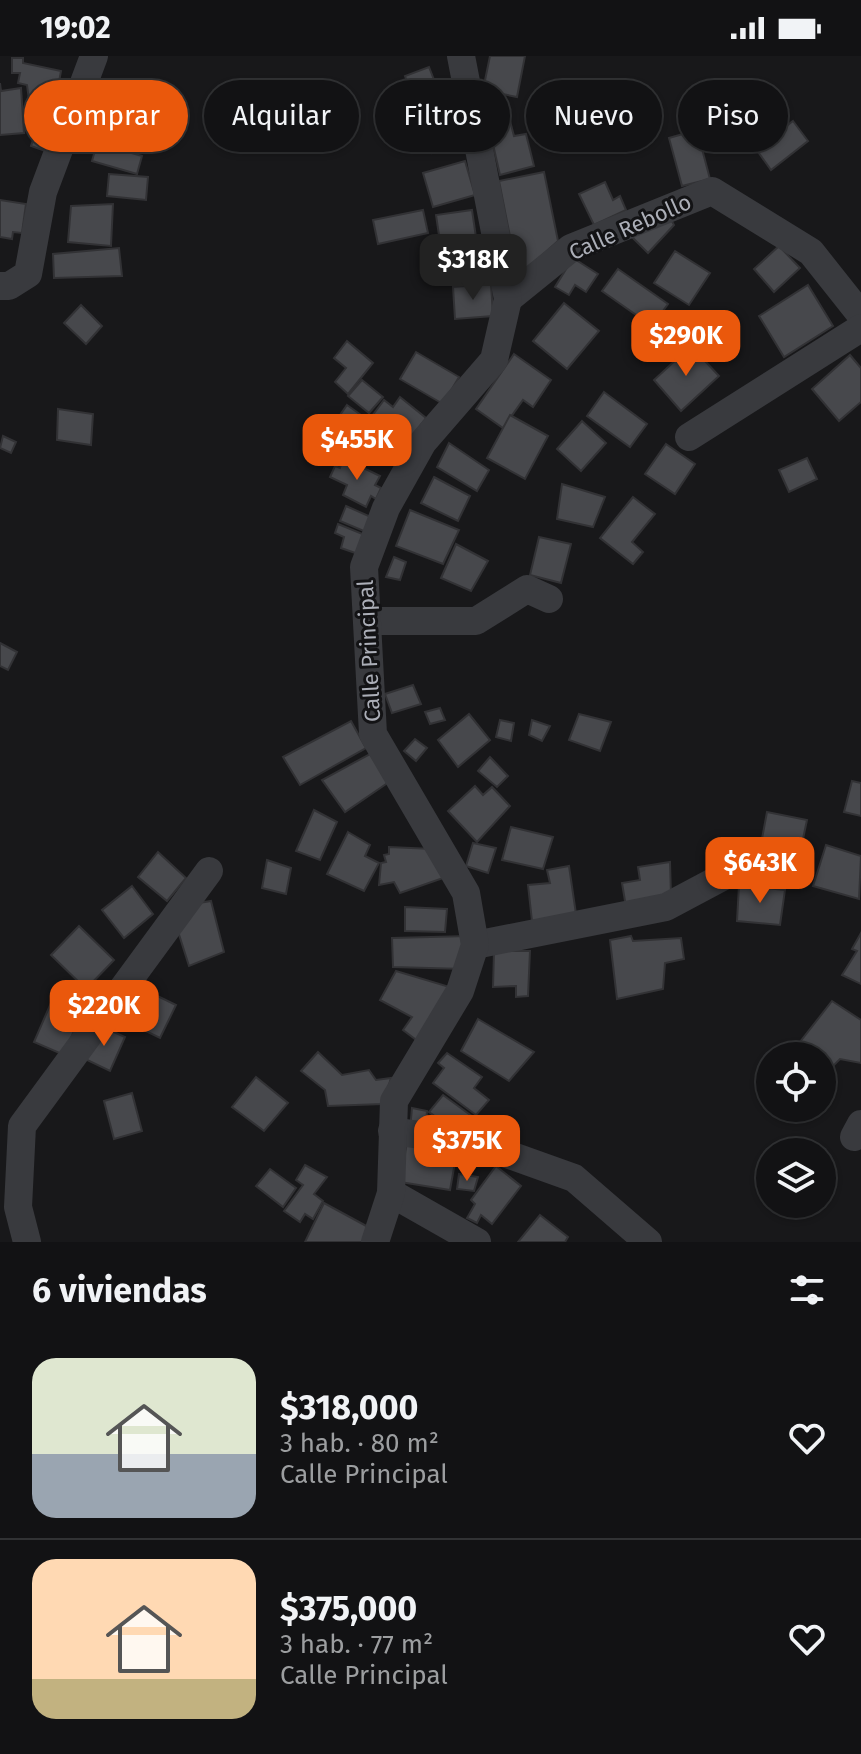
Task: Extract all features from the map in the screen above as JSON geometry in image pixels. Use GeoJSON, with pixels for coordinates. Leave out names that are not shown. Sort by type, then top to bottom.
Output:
{"type":"FeatureCollection","features":[{"type":"Feature","properties":{"kind":"street"},"geometry":{"type":"LineString","coordinates":[[0,286],[9,286],[28,274],[43,192],[94,56]]}},
{"type":"Feature","properties":{"kind":"street","name":"Calle Principal"},"geometry":{"type":"LineString","coordinates":[[375,1242],[391,1193],[394,1101],[460,991],[475,945],[466,893],[373,734],[364,567],[386,508],[423,442],[494,360],[508,299],[461,56]]}},
{"type":"Feature","properties":{"kind":"street","name":"Calle Rebollo"},"geometry":{"type":"LineString","coordinates":[[508,299],[571,248],[712,191],[811,252],[861,315]]}},
{"type":"Feature","properties":{"kind":"street"},"geometry":{"type":"LineString","coordinates":[[689,437],[861,328]]}},
{"type":"Feature","properties":{"kind":"street"},"geometry":{"type":"LineString","coordinates":[[369,621],[476,621],[527,589],[549,599]]}},
{"type":"Feature","properties":{"kind":"street"},"geometry":{"type":"LineString","coordinates":[[475,945],[666,907],[743,866],[796,870]]}},
{"type":"Feature","properties":{"kind":"street"},"geometry":{"type":"LineString","coordinates":[[27,1242],[18,1207],[22,1126],[209,871]]}},
{"type":"Feature","properties":{"kind":"street"},"geometry":{"type":"LineString","coordinates":[[392,1131],[476,1143],[574,1178],[648,1242]]}},
{"type":"Feature","properties":{"kind":"street"},"geometry":{"type":"LineString","coordinates":[[391,1193],[477,1242]]}},
{"type":"Feature","properties":{"kind":"building"},"geometry":{"type":"Polygon","coordinates":[[[490,56],[525,56],[517,97],[510,96],[510,80],[485,80],[490,56]]]}},
{"type":"Feature","properties":{"kind":"building"},"geometry":{"type":"Polygon","coordinates":[[[12,58],[23,58],[23,63],[61,71],[59,80],[24,80],[24,84],[18,83],[20,73],[12,73],[12,58]]]}},
{"type":"Feature","properties":{"kind":"building"},"geometry":{"type":"Polygon","coordinates":[[[429,67],[434,80],[406,80],[405,76],[429,67]]]}},
{"type":"Feature","properties":{"kind":"building"},"geometry":{"type":"Polygon","coordinates":[[[0,83],[1,91],[21,88],[24,133],[0,135],[0,83]]]}},
{"type":"Feature","properties":{"kind":"building"},"geometry":{"type":"Polygon","coordinates":[[[510,121],[514,136],[526,134],[526,152],[530,152],[534,166],[500,175],[495,152],[510,152],[510,121]]]}},
{"type":"Feature","properties":{"kind":"building"},"geometry":{"type":"Polygon","coordinates":[[[793,121],[808,141],[771,170],[758,152],[788,152],[788,125],[793,121]]]}},
{"type":"Feature","properties":{"kind":"building"},"geometry":{"type":"Polygon","coordinates":[[[678,135],[678,152],[703,152],[710,179],[682,186],[669,138],[678,135]]]}},
{"type":"Feature","properties":{"kind":"building"},"geometry":{"type":"Polygon","coordinates":[[[94,152],[128,152],[142,156],[137,174],[92,161],[94,152]]]}},
{"type":"Feature","properties":{"kind":"building"},"geometry":{"type":"Polygon","coordinates":[[[465,161],[475,195],[433,207],[423,173],[465,161]]]}},
{"type":"Feature","properties":{"kind":"building"},"geometry":{"type":"Polygon","coordinates":[[[544,172],[558,241],[518,277],[499,181],[544,172]]]}},
{"type":"Feature","properties":{"kind":"building"},"geometry":{"type":"Polygon","coordinates":[[[109,174],[148,177],[146,200],[107,196],[109,174]]]}},
{"type":"Feature","properties":{"kind":"building"},"geometry":{"type":"Polygon","coordinates":[[[605,182],[613,200],[620,196],[626,210],[594,225],[579,194],[605,182]]]}},
{"type":"Feature","properties":{"kind":"building"},"geometry":{"type":"Polygon","coordinates":[[[0,200],[26,204],[22,233],[13,232],[12,239],[0,237],[0,200]]]}},
{"type":"Feature","properties":{"kind":"building"},"geometry":{"type":"Polygon","coordinates":[[[113,204],[111,246],[68,242],[71,206],[113,204]]]}},
{"type":"Feature","properties":{"kind":"building"},"geometry":{"type":"Polygon","coordinates":[[[423,210],[428,233],[378,244],[373,220],[423,210]]]}},
{"type":"Feature","properties":{"kind":"building"},"geometry":{"type":"Polygon","coordinates":[[[472,210],[477,244],[441,249],[436,215],[472,210]]]}},
{"type":"Feature","properties":{"kind":"building"},"geometry":{"type":"Polygon","coordinates":[[[668,214],[674,225],[648,253],[626,231],[668,214]]]}},
{"type":"Feature","properties":{"kind":"building"},"geometry":{"type":"Polygon","coordinates":[[[779,246],[800,268],[774,292],[754,269],[779,246]]]}},
{"type":"Feature","properties":{"kind":"building"},"geometry":{"type":"Polygon","coordinates":[[[119,248],[122,276],[54,278],[53,254],[119,248]]]}},
{"type":"Feature","properties":{"kind":"building"},"geometry":{"type":"Polygon","coordinates":[[[675,251],[710,273],[689,305],[654,283],[675,251]]]}},
{"type":"Feature","properties":{"kind":"building"},"geometry":{"type":"Polygon","coordinates":[[[573,258],[598,274],[586,292],[575,285],[569,295],[555,287],[573,258]]]}},
{"type":"Feature","properties":{"kind":"building"},"geometry":{"type":"Polygon","coordinates":[[[618,269],[668,304],[652,326],[602,291],[618,269]]]}},
{"type":"Feature","properties":{"kind":"building"},"geometry":{"type":"Polygon","coordinates":[[[491,284],[493,316],[455,319],[453,287],[491,284]]]}},
{"type":"Feature","properties":{"kind":"building"},"geometry":{"type":"Polygon","coordinates":[[[808,285],[833,326],[784,357],[759,316],[808,285]]]}},
{"type":"Feature","properties":{"kind":"building"},"geometry":{"type":"Polygon","coordinates":[[[564,303],[599,331],[567,369],[533,341],[564,303]]]}},
{"type":"Feature","properties":{"kind":"building"},"geometry":{"type":"Polygon","coordinates":[[[81,305],[102,326],[86,344],[64,323],[81,305]]]}},
{"type":"Feature","properties":{"kind":"building"},"geometry":{"type":"Polygon","coordinates":[[[347,341],[373,363],[348,394],[335,382],[346,368],[334,358],[347,341]]]}},
{"type":"Feature","properties":{"kind":"building"},"geometry":{"type":"Polygon","coordinates":[[[691,346],[719,376],[681,411],[654,380],[691,346]]]}},
{"type":"Feature","properties":{"kind":"building"},"geometry":{"type":"Polygon","coordinates":[[[416,352],[459,377],[443,404],[400,379],[416,352]]]}},
{"type":"Feature","properties":{"kind":"building"},"geometry":{"type":"Polygon","coordinates":[[[514,354],[551,380],[533,407],[523,400],[503,428],[476,409],[514,354]]]}},
{"type":"Feature","properties":{"kind":"building"},"geometry":{"type":"Polygon","coordinates":[[[850,355],[861,368],[861,402],[839,421],[812,389],[850,355]]]}},
{"type":"Feature","properties":{"kind":"building"},"geometry":{"type":"Polygon","coordinates":[[[362,380],[383,397],[369,413],[348,396],[362,380]]]}},
{"type":"Feature","properties":{"kind":"building"},"geometry":{"type":"Polygon","coordinates":[[[604,392],[647,424],[630,447],[587,416],[604,392]]]}},
{"type":"Feature","properties":{"kind":"building"},"geometry":{"type":"Polygon","coordinates":[[[400,397],[426,418],[406,444],[372,416],[384,400],[393,407],[400,397]]]}},
{"type":"Feature","properties":{"kind":"building"},"geometry":{"type":"Polygon","coordinates":[[[347,405],[382,430],[365,453],[331,428],[347,405]]]}},
{"type":"Feature","properties":{"kind":"building"},"geometry":{"type":"Polygon","coordinates":[[[58,409],[93,414],[91,445],[57,440],[58,409]]]}},
{"type":"Feature","properties":{"kind":"building"},"geometry":{"type":"Polygon","coordinates":[[[510,415],[548,436],[525,479],[487,458],[510,415]]]}},
{"type":"Feature","properties":{"kind":"building"},"geometry":{"type":"Polygon","coordinates":[[[582,421],[606,443],[581,471],[557,449],[582,421]]]}},
{"type":"Feature","properties":{"kind":"building"},"geometry":{"type":"Polygon","coordinates":[[[3,436],[16,442],[11,453],[0,448],[3,436]]]}},
{"type":"Feature","properties":{"kind":"building"},"geometry":{"type":"Polygon","coordinates":[[[449,443],[489,470],[477,491],[437,467],[449,443]]]}},
{"type":"Feature","properties":{"kind":"building"},"geometry":{"type":"Polygon","coordinates":[[[666,444],[695,464],[675,494],[645,474],[666,444]]]}},
{"type":"Feature","properties":{"kind":"building"},"geometry":{"type":"Polygon","coordinates":[[[343,458],[380,476],[375,485],[381,488],[376,499],[371,496],[366,507],[343,495],[347,485],[330,477],[335,466],[340,468],[343,458]]]}},
{"type":"Feature","properties":{"kind":"building"},"geometry":{"type":"Polygon","coordinates":[[[807,458],[817,479],[789,492],[779,470],[807,458]]]}},
{"type":"Feature","properties":{"kind":"building"},"geometry":{"type":"Polygon","coordinates":[[[434,477],[470,496],[458,521],[421,503],[434,477]]]}},
{"type":"Feature","properties":{"kind":"building"},"geometry":{"type":"Polygon","coordinates":[[[562,484],[605,497],[593,527],[557,519],[562,484]]]}},
{"type":"Feature","properties":{"kind":"building"},"geometry":{"type":"Polygon","coordinates":[[[633,497],[655,514],[632,542],[643,552],[633,564],[600,538],[633,497]]]}},
{"type":"Feature","properties":{"kind":"building"},"geometry":{"type":"Polygon","coordinates":[[[346,506],[371,517],[366,532],[340,521],[346,506]]]}},
{"type":"Feature","properties":{"kind":"building"},"geometry":{"type":"Polygon","coordinates":[[[410,510],[459,530],[443,564],[396,546],[410,510]]]}},
{"type":"Feature","properties":{"kind":"building"},"geometry":{"type":"Polygon","coordinates":[[[338,524],[365,535],[358,554],[341,548],[344,537],[335,533],[338,524]]]}},
{"type":"Feature","properties":{"kind":"building"},"geometry":{"type":"Polygon","coordinates":[[[539,537],[571,544],[561,583],[530,575],[539,537]]]}},
{"type":"Feature","properties":{"kind":"building"},"geometry":{"type":"Polygon","coordinates":[[[456,544],[488,561],[471,591],[441,578],[456,544]]]}},
{"type":"Feature","properties":{"kind":"building"},"geometry":{"type":"Polygon","coordinates":[[[394,557],[406,562],[400,580],[386,577],[394,557]]]}},
{"type":"Feature","properties":{"kind":"building"},"geometry":{"type":"Polygon","coordinates":[[[0,643],[17,652],[8,670],[0,666],[0,643]]]}},
{"type":"Feature","properties":{"kind":"building"},"geometry":{"type":"Polygon","coordinates":[[[413,685],[421,704],[392,713],[385,694],[413,685]]]}},
{"type":"Feature","properties":{"kind":"building"},"geometry":{"type":"Polygon","coordinates":[[[440,708],[445,720],[430,724],[425,712],[440,708]]]}},
{"type":"Feature","properties":{"kind":"building"},"geometry":{"type":"Polygon","coordinates":[[[469,714],[490,740],[458,767],[438,740],[469,714]]]}},
{"type":"Feature","properties":{"kind":"building"},"geometry":{"type":"Polygon","coordinates":[[[579,714],[611,722],[600,751],[569,740],[579,714]]]}},
{"type":"Feature","properties":{"kind":"building"},"geometry":{"type":"Polygon","coordinates":[[[500,720],[514,723],[511,741],[496,737],[500,720]]]}},
{"type":"Feature","properties":{"kind":"building"},"geometry":{"type":"Polygon","coordinates":[[[532,720],[550,726],[542,741],[529,735],[532,720]]]}},
{"type":"Feature","properties":{"kind":"building"},"geometry":{"type":"Polygon","coordinates":[[[351,721],[366,748],[300,785],[283,757],[351,721]]]}},
{"type":"Feature","properties":{"kind":"building"},"geometry":{"type":"Polygon","coordinates":[[[415,739],[427,748],[416,761],[404,751],[415,739]]]}},
{"type":"Feature","properties":{"kind":"building"},"geometry":{"type":"Polygon","coordinates":[[[370,754],[389,782],[345,812],[322,780],[370,754]]]}},
{"type":"Feature","properties":{"kind":"building"},"geometry":{"type":"Polygon","coordinates":[[[490,757],[508,776],[497,787],[478,771],[490,757]]]}},
{"type":"Feature","properties":{"kind":"building"},"geometry":{"type":"Polygon","coordinates":[[[852,781],[861,783],[861,816],[844,812],[852,781]]]}},
{"type":"Feature","properties":{"kind":"building"},"geometry":{"type":"Polygon","coordinates":[[[475,786],[483,795],[492,787],[510,806],[477,842],[448,811],[475,786]]]}},
{"type":"Feature","properties":{"kind":"building"},"geometry":{"type":"Polygon","coordinates":[[[314,810],[337,822],[320,860],[296,851],[314,810]]]}},
{"type":"Feature","properties":{"kind":"building"},"geometry":{"type":"Polygon","coordinates":[[[767,812],[807,820],[800,853],[761,844],[767,812]]]}},
{"type":"Feature","properties":{"kind":"building"},"geometry":{"type":"Polygon","coordinates":[[[511,827],[553,837],[543,869],[502,860],[511,827]]]}},
{"type":"Feature","properties":{"kind":"building"},"geometry":{"type":"Polygon","coordinates":[[[348,832],[370,845],[365,856],[379,863],[364,891],[327,874],[348,832]]]}},
{"type":"Feature","properties":{"kind":"building"},"geometry":{"type":"Polygon","coordinates":[[[473,843],[496,848],[488,873],[466,866],[473,843]]]}},
{"type":"Feature","properties":{"kind":"building"},"geometry":{"type":"Polygon","coordinates":[[[826,845],[861,856],[859,899],[813,886],[826,845]]]}},
{"type":"Feature","properties":{"kind":"building"},"geometry":{"type":"Polygon","coordinates":[[[389,847],[433,849],[449,876],[400,893],[394,882],[379,885],[381,863],[386,862],[384,855],[389,854],[389,847]]]}},
{"type":"Feature","properties":{"kind":"building"},"geometry":{"type":"Polygon","coordinates":[[[158,852],[186,878],[167,901],[138,877],[158,852]]]}},
{"type":"Feature","properties":{"kind":"building"},"geometry":{"type":"Polygon","coordinates":[[[267,860],[291,868],[286,894],[262,888],[267,860]]]}},
{"type":"Feature","properties":{"kind":"building"},"geometry":{"type":"Polygon","coordinates":[[[670,862],[671,896],[626,907],[622,883],[640,880],[638,867],[670,862]]]}},
{"type":"Feature","properties":{"kind":"building"},"geometry":{"type":"Polygon","coordinates":[[[569,866],[576,914],[532,921],[528,885],[550,883],[547,870],[569,866]]]}},
{"type":"Feature","properties":{"kind":"building"},"geometry":{"type":"Polygon","coordinates":[[[739,885],[785,890],[780,925],[737,921],[739,885]]]}},
{"type":"Feature","properties":{"kind":"building"},"geometry":{"type":"Polygon","coordinates":[[[132,886],[153,914],[124,938],[102,910],[132,886]]]}},
{"type":"Feature","properties":{"kind":"building"},"geometry":{"type":"Polygon","coordinates":[[[211,901],[224,952],[189,966],[176,925],[187,905],[211,901]]]}},
{"type":"Feature","properties":{"kind":"building"},"geometry":{"type":"Polygon","coordinates":[[[405,907],[447,909],[445,932],[405,931],[405,907]]]}},
{"type":"Feature","properties":{"kind":"building"},"geometry":{"type":"Polygon","coordinates":[[[79,926],[114,960],[86,989],[51,955],[79,926]]]}},
{"type":"Feature","properties":{"kind":"building"},"geometry":{"type":"Polygon","coordinates":[[[861,933],[861,984],[842,975],[857,951],[852,949],[861,933]]]}},
{"type":"Feature","properties":{"kind":"building"},"geometry":{"type":"Polygon","coordinates":[[[468,936],[464,969],[393,967],[392,938],[468,936]]]}},
{"type":"Feature","properties":{"kind":"building"},"geometry":{"type":"Polygon","coordinates":[[[631,936],[633,941],[681,938],[684,959],[665,963],[663,989],[617,999],[610,940],[631,936]]]}},
{"type":"Feature","properties":{"kind":"building"},"geometry":{"type":"Polygon","coordinates":[[[494,951],[530,951],[528,996],[516,997],[516,986],[493,987],[494,951]]]}},
{"type":"Feature","properties":{"kind":"building"},"geometry":{"type":"Polygon","coordinates":[[[396,971],[453,988],[419,1042],[403,1030],[412,1017],[380,1000],[396,971]]]}},
{"type":"Feature","properties":{"kind":"building"},"geometry":{"type":"Polygon","coordinates":[[[141,988],[176,1005],[160,1038],[125,1021],[141,988]]]}},
{"type":"Feature","properties":{"kind":"building"},"geometry":{"type":"Polygon","coordinates":[[[54,996],[83,1009],[64,1055],[34,1042],[54,996]]]}},
{"type":"Feature","properties":{"kind":"building"},"geometry":{"type":"Polygon","coordinates":[[[832,1001],[861,1020],[861,1063],[840,1059],[836,1063],[836,1042],[800,1042],[832,1001]]]}},
{"type":"Feature","properties":{"kind":"building"},"geometry":{"type":"Polygon","coordinates":[[[478,1019],[534,1052],[509,1081],[461,1051],[478,1019]]]}},
{"type":"Feature","properties":{"kind":"building"},"geometry":{"type":"Polygon","coordinates":[[[98,1025],[125,1037],[110,1071],[83,1058],[98,1025]]]}},
{"type":"Feature","properties":{"kind":"building"},"geometry":{"type":"Polygon","coordinates":[[[318,1052],[342,1075],[369,1070],[376,1080],[391,1078],[383,1104],[328,1106],[325,1090],[301,1071],[318,1052]]]}},
{"type":"Feature","properties":{"kind":"building"},"geometry":{"type":"Polygon","coordinates":[[[447,1053],[482,1077],[474,1088],[489,1100],[476,1115],[433,1083],[444,1068],[438,1063],[447,1053]]]}},
{"type":"Feature","properties":{"kind":"building"},"geometry":{"type":"Polygon","coordinates":[[[256,1077],[288,1103],[264,1131],[232,1107],[256,1077]]]}},
{"type":"Feature","properties":{"kind":"building"},"geometry":{"type":"Polygon","coordinates":[[[132,1093],[142,1131],[114,1139],[104,1101],[132,1093]]]}},
{"type":"Feature","properties":{"kind":"building"},"geometry":{"type":"Polygon","coordinates":[[[443,1095],[473,1117],[460,1134],[429,1112],[443,1095]]]}},
{"type":"Feature","properties":{"kind":"building"},"geometry":{"type":"Polygon","coordinates":[[[412,1108],[427,1111],[425,1133],[410,1130],[412,1108]]]}},
{"type":"Feature","properties":{"kind":"building"},"geometry":{"type":"Polygon","coordinates":[[[407,1142],[457,1151],[450,1190],[400,1182],[407,1142]]]}},
{"type":"Feature","properties":{"kind":"building"},"geometry":{"type":"Polygon","coordinates":[[[305,1165],[327,1177],[314,1194],[323,1201],[313,1219],[305,1214],[300,1222],[284,1211],[303,1185],[296,1180],[305,1165]]]}},
{"type":"Feature","properties":{"kind":"building"},"geometry":{"type":"Polygon","coordinates":[[[496,1166],[521,1186],[492,1224],[481,1215],[477,1223],[467,1218],[475,1204],[471,1200],[496,1166]]]}},
{"type":"Feature","properties":{"kind":"building"},"geometry":{"type":"Polygon","coordinates":[[[270,1169],[296,1188],[283,1207],[256,1186],[270,1169]]]}},
{"type":"Feature","properties":{"kind":"building"},"geometry":{"type":"Polygon","coordinates":[[[459,1174],[478,1177],[474,1191],[457,1189],[459,1174]]]}},
{"type":"Feature","properties":{"kind":"building"},"geometry":{"type":"Polygon","coordinates":[[[324,1203],[370,1228],[362,1242],[305,1242],[324,1203]]]}},
{"type":"Feature","properties":{"kind":"building"},"geometry":{"type":"Polygon","coordinates":[[[540,1215],[568,1237],[565,1242],[518,1242],[540,1215]]]}}]}
